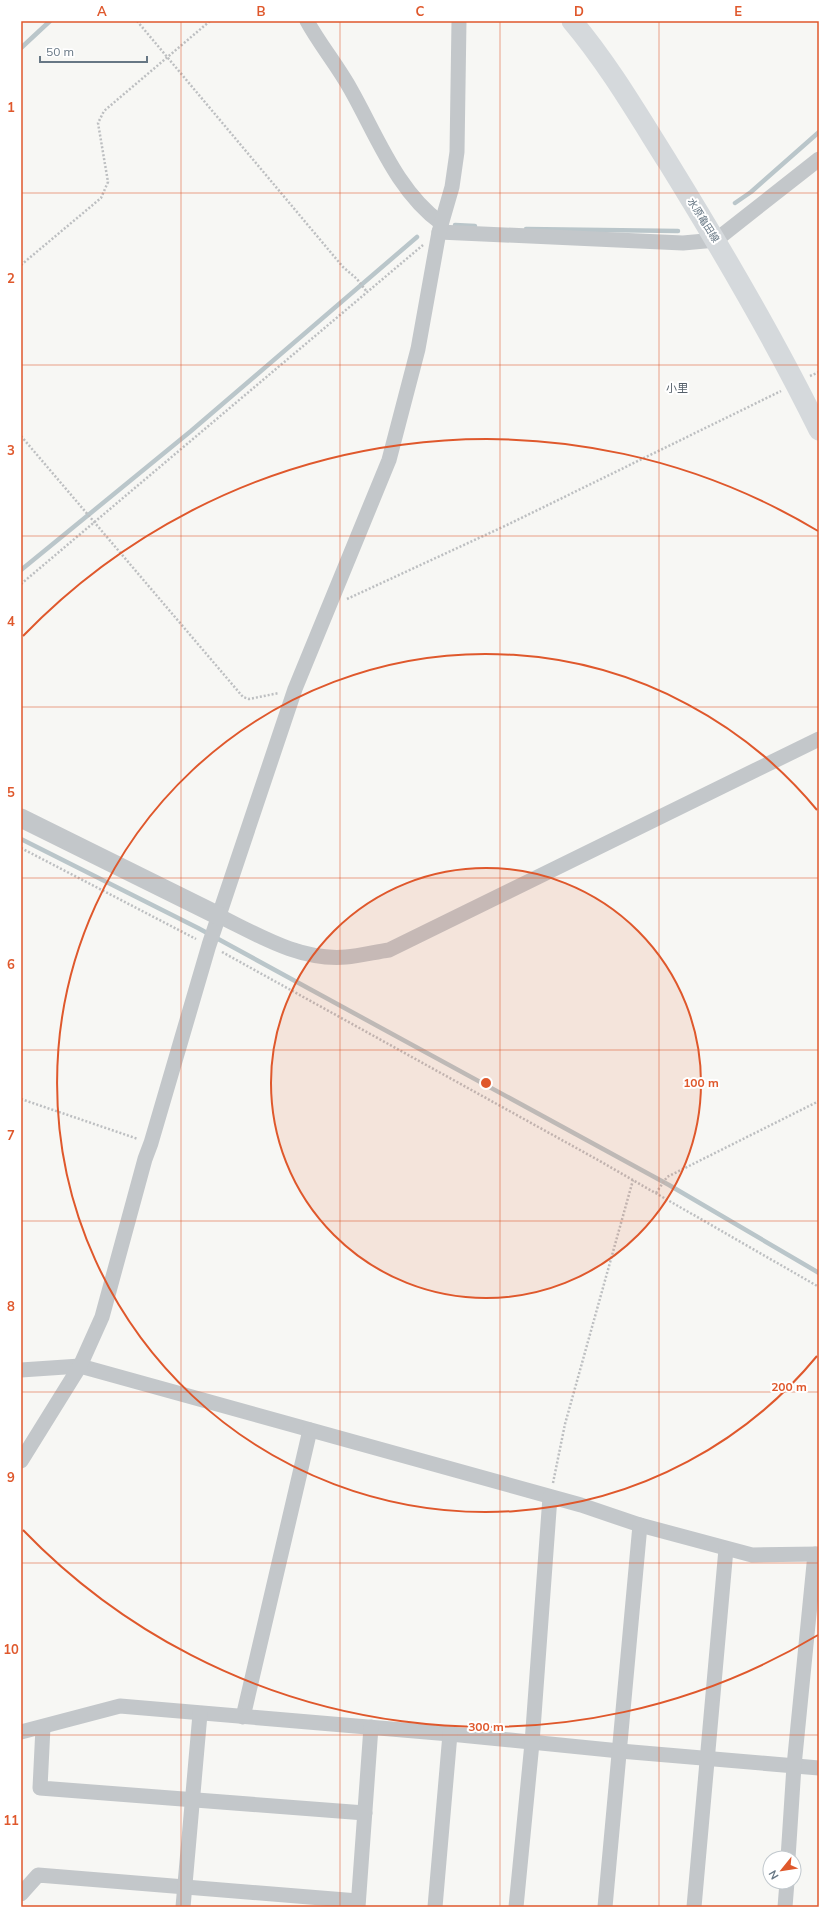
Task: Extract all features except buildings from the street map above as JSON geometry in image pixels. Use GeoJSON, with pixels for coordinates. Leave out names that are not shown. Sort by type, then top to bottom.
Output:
{"type":"FeatureCollection","features":[{"type":"Feature","properties":{"kind":"main road","name":"水原亀田線"},"geometry":{"type":"LineString","coordinates":[[572,21],[616,79],[716,240],[796,383],[819,430]]}},
{"type":"Feature","properties":{"kind":"street"},"geometry":{"type":"LineString","coordinates":[[306,21],[334,61],[380,147],[416,201],[440,227],[683,243],[716,240],[819,159]]}},
{"type":"Feature","properties":{"kind":"street"},"geometry":{"type":"LineString","coordinates":[[21,1461],[80,1366],[102,1317],[145,1159],[152,1143],[209,945],[295,689],[389,460],[418,349],[440,227],[452,187],[458,152],[459,21]]}},
{"type":"Feature","properties":{"kind":"street"},"geometry":{"type":"LineString","coordinates":[[21,818],[291,950],[319,956],[345,957],[389,950],[819,739]]}},
{"type":"Feature","properties":{"kind":"street"},"geometry":{"type":"LineString","coordinates":[[21,1370],[80,1366],[550,1498],[581,1505],[640,1526],[726,1549],[752,1555],[817,1554],[794,1766],[789,1850]]}},
{"type":"Feature","properties":{"kind":"street"},"geometry":{"type":"LineString","coordinates":[[243,1717],[310,1430]]}},
{"type":"Feature","properties":{"kind":"street"},"geometry":{"type":"LineString","coordinates":[[516,1907],[532,1743],[550,1498]]}},
{"type":"Feature","properties":{"kind":"street"},"geometry":{"type":"LineString","coordinates":[[605,1907],[640,1526]]}},
{"type":"Feature","properties":{"kind":"street"},"geometry":{"type":"LineString","coordinates":[[694,1907],[726,1549]]}},
{"type":"Feature","properties":{"kind":"street"},"geometry":{"type":"LineString","coordinates":[[21,1732],[120,1706],[200,1714],[450,1734],[532,1743],[819,1768]]}},
{"type":"Feature","properties":{"kind":"street"},"geometry":{"type":"LineString","coordinates":[[183,1907],[200,1714]]}},
{"type":"Feature","properties":{"kind":"street"},"geometry":{"type":"LineString","coordinates":[[43,1727],[40,1788],[365,1813]]}},
{"type":"Feature","properties":{"kind":"street"},"geometry":{"type":"LineString","coordinates":[[21,1894],[38,1875],[185,1886],[358,1904],[371,1727]]}},
{"type":"Feature","properties":{"kind":"street"},"geometry":{"type":"LineString","coordinates":[[435,1907],[450,1734]]}},
{"type":"Feature","properties":{"kind":"street"},"geometry":{"type":"LineString","coordinates":[[785,1907],[786,1890]]}},
{"type":"Feature","properties":{"kind":"path"},"geometry":{"type":"LineString","coordinates":[[137,21],[343,267],[357,279],[367,292]]}},
{"type":"Feature","properties":{"kind":"path"},"geometry":{"type":"LineString","coordinates":[[21,265],[101,198],[108,182],[98,124],[104,111],[210,21]]}},
{"type":"Feature","properties":{"kind":"path"},"geometry":{"type":"LineString","coordinates":[[21,584],[367,292],[440,227]]}},
{"type":"Feature","properties":{"kind":"path"},"geometry":{"type":"LineString","coordinates":[[329,604],[340,603],[507,525],[796,383]]}},
{"type":"Feature","properties":{"kind":"path"},"geometry":{"type":"LineString","coordinates":[[21,436],[95,521],[243,697],[249,699],[295,689]]}},
{"type":"Feature","properties":{"kind":"path"},"geometry":{"type":"LineString","coordinates":[[21,848],[209,945],[633,1180],[819,1287]]}},
{"type":"Feature","properties":{"kind":"path"},"geometry":{"type":"LineString","coordinates":[[21,1099],[152,1143]]}},
{"type":"Feature","properties":{"kind":"path"},"geometry":{"type":"LineString","coordinates":[[656,1193],[667,1177],[819,1101]]}},
{"type":"Feature","properties":{"kind":"path"},"geometry":{"type":"LineString","coordinates":[[550,1498],[565,1424],[633,1180]]}},
{"type":"Feature","properties":{"kind":"waterway"},"geometry":{"type":"LineString","coordinates":[[21,48],[50,21]]}},
{"type":"Feature","properties":{"kind":"waterway"},"geometry":{"type":"LineString","coordinates":[[735,203],[751,192],[819,132]]}},
{"type":"Feature","properties":{"kind":"waterway"},"geometry":{"type":"LineString","coordinates":[[455,225],[475,226]]}},
{"type":"Feature","properties":{"kind":"waterway"},"geometry":{"type":"LineString","coordinates":[[526,229],[678,231]]}},
{"type":"Feature","properties":{"kind":"waterway"},"geometry":{"type":"LineString","coordinates":[[21,570],[191,431],[417,237]]}},
{"type":"Feature","properties":{"kind":"waterway"},"geometry":{"type":"LineString","coordinates":[[21,839],[198,928],[669,1185],[819,1273]]}},
{"type":"Feature","properties":{"kind":"district","name":"小里"},"geometry":{"type":"Point","coordinates":[677,388]}}]}
